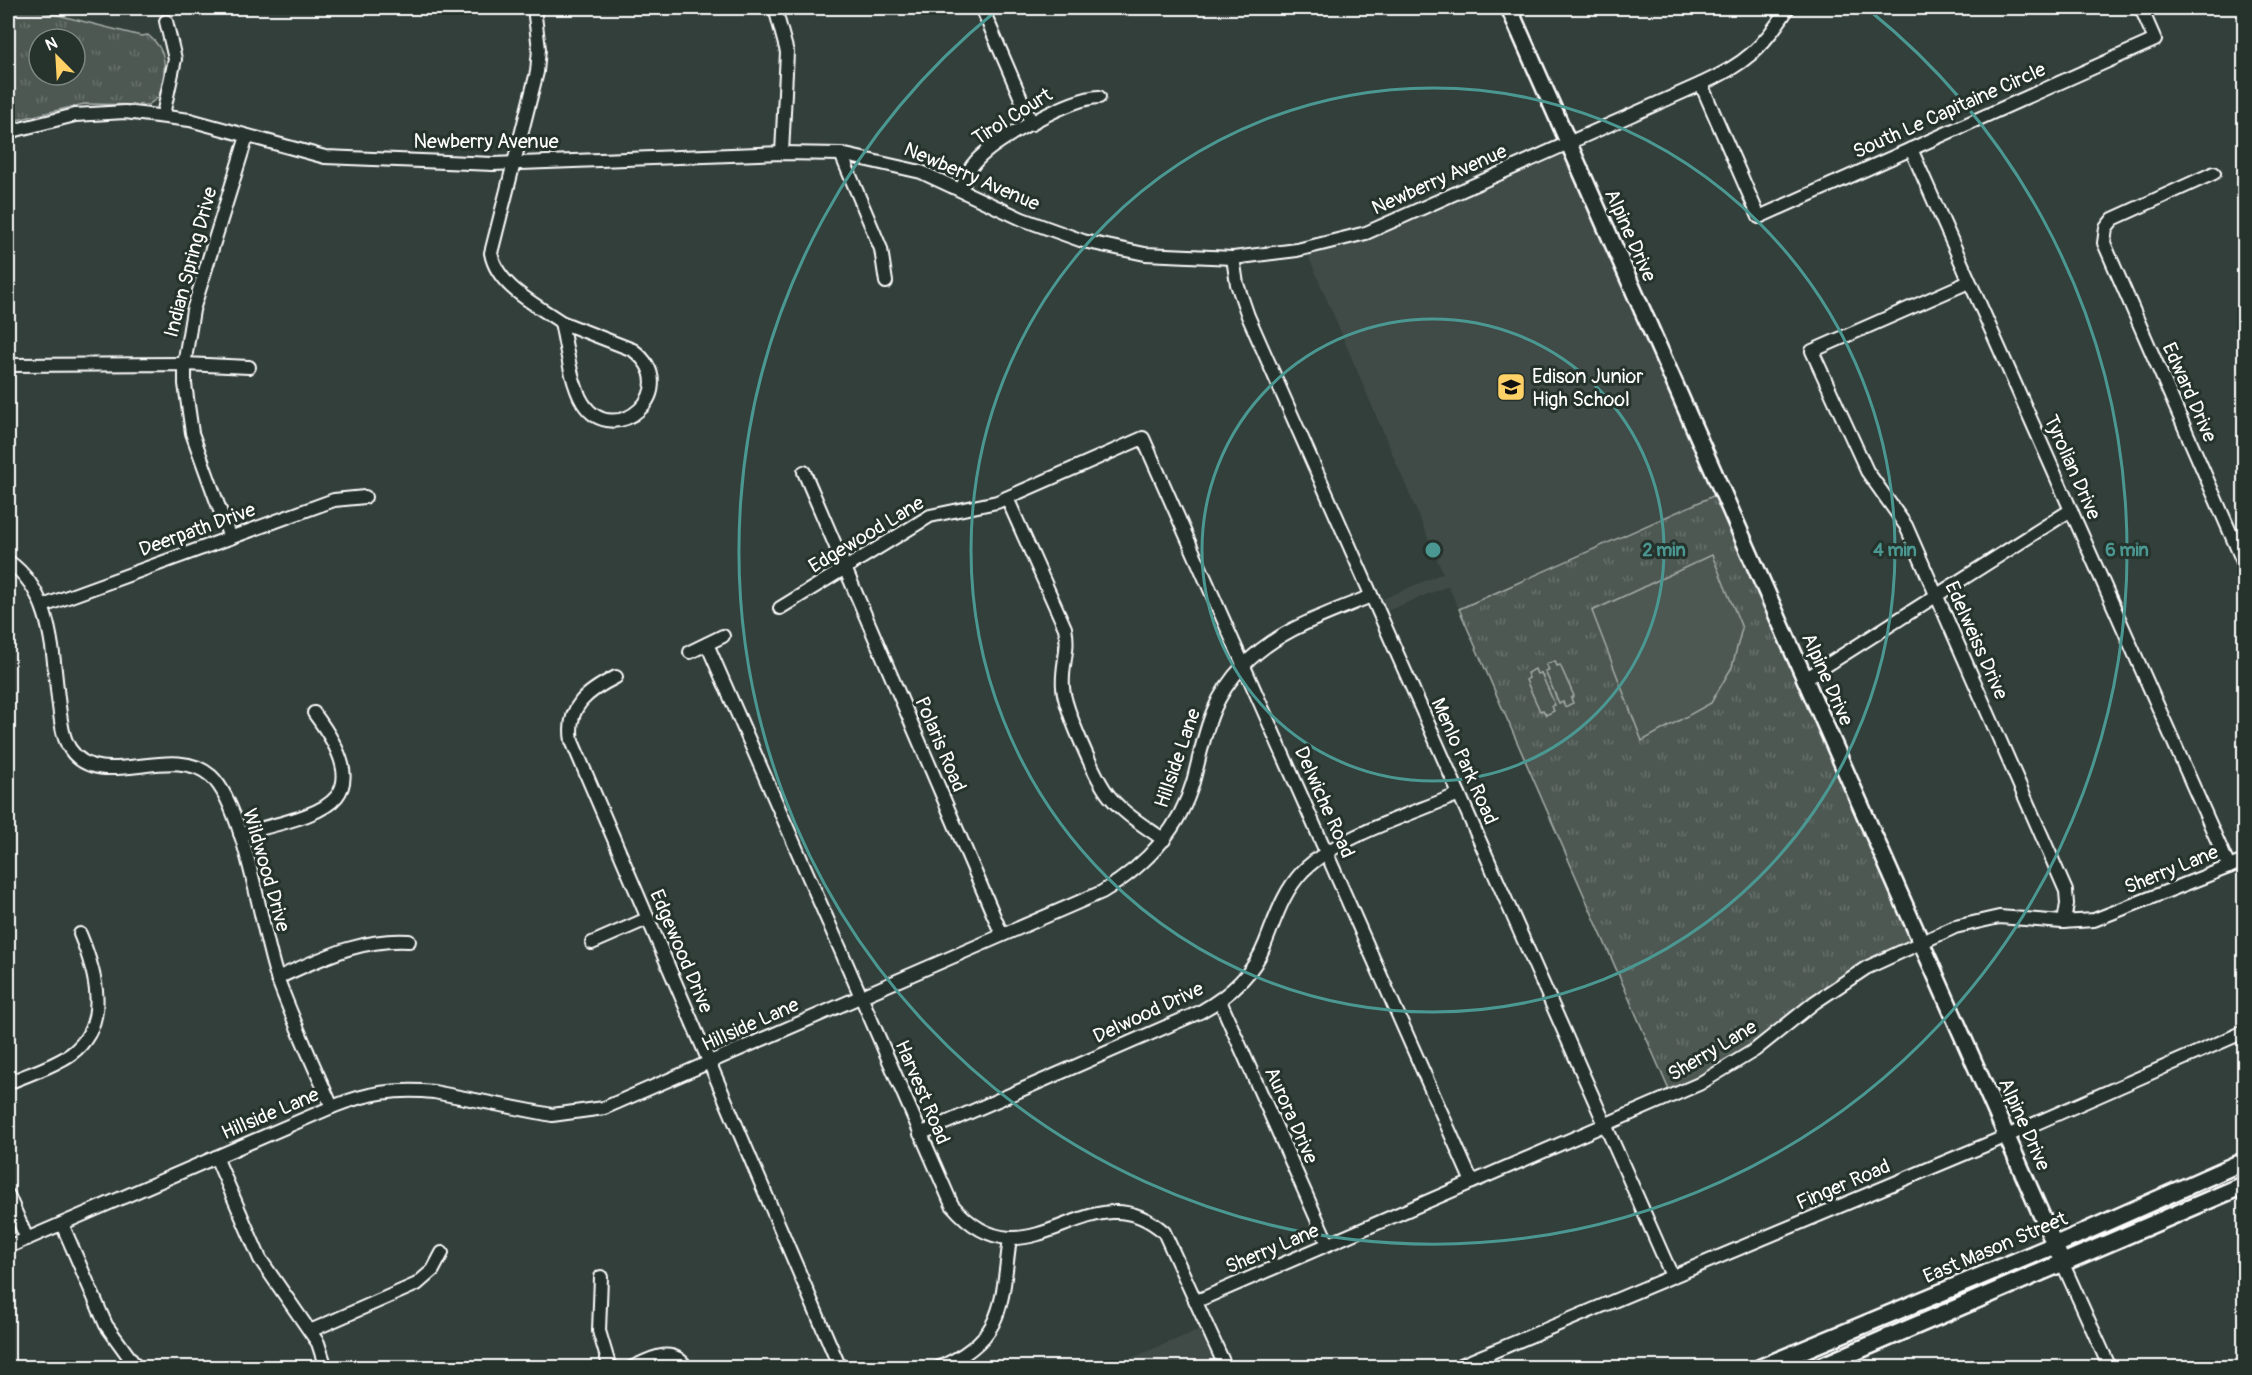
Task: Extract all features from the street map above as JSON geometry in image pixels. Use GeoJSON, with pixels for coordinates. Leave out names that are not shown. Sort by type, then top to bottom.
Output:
{"type":"FeatureCollection","features":[{"type":"Feature","properties":{"kind":"main road","name":"East Mason Street"},"geometry":{"type":"LineString","coordinates":[[1760,1368],[2055,1245],[2244,1161]]}},
{"type":"Feature","properties":{"kind":"main road"},"geometry":{"type":"LineString","coordinates":[[1817,1368],[2244,1185]]}},
{"type":"Feature","properties":{"kind":"street"},"geometry":{"type":"LineString","coordinates":[[534,8],[539,49],[537,72],[491,243],[492,263],[507,283],[561,322],[633,351],[640,356],[647,365],[652,382],[648,399],[640,410],[627,418],[617,420],[596,416],[585,406],[578,390],[561,322]]}},
{"type":"Feature","properties":{"kind":"street"},"geometry":{"type":"LineString","coordinates":[[775,8],[784,34],[787,61],[782,153]]}},
{"type":"Feature","properties":{"kind":"street"},"geometry":{"type":"LineString","coordinates":[[982,8],[1032,124]]}},
{"type":"Feature","properties":{"kind":"street","name":"Alpine Drive"},"geometry":{"type":"LineString","coordinates":[[1512,8],[1568,143],[2110,1368]]}},
{"type":"Feature","properties":{"kind":"street","name":"Newberry Avenue"},"geometry":{"type":"LineString","coordinates":[[8,132],[75,115],[124,112],[163,115],[325,157],[513,163],[782,153],[841,154],[897,165],[962,189],[1022,219],[1083,241],[1145,254],[1233,258],[1297,250],[1366,233],[1731,71],[1758,50],[1788,8]]}},
{"type":"Feature","properties":{"kind":"street","name":"South Le Capitaine Circle"},"geometry":{"type":"LineString","coordinates":[[1701,84],[1759,217],[2155,40],[2141,8]]}},
{"type":"Feature","properties":{"kind":"street"},"geometry":{"type":"LineString","coordinates":[[163,115],[175,59],[166,21]]}},
{"type":"Feature","properties":{"kind":"street","name":"Tirol Court"},"geometry":{"type":"LineString","coordinates":[[962,189],[966,177],[979,158],[1063,106],[1099,97]]}},
{"type":"Feature","properties":{"kind":"street","name":"Indian Spring Drive"},"geometry":{"type":"LineString","coordinates":[[230,538],[192,433],[186,400],[185,364],[193,310],[247,136]]}},
{"type":"Feature","properties":{"kind":"street","name":"Tyrolian Drive"},"geometry":{"type":"LineString","coordinates":[[1911,149],[2229,867]]}},
{"type":"Feature","properties":{"kind":"street"},"geometry":{"type":"LineString","coordinates":[[841,154],[881,249],[886,282]]}},
{"type":"Feature","properties":{"kind":"street","name":"Edward Drive"},"geometry":{"type":"LineString","coordinates":[[2214,172],[2116,217],[2109,223],[2104,235],[2105,247],[2244,564]]}},
{"type":"Feature","properties":{"kind":"street","name":"Menlo Park Road"},"geometry":{"type":"LineString","coordinates":[[1233,258],[1237,284],[1248,316],[1672,1276]]}},
{"type":"Feature","properties":{"kind":"street","name":"Edelweiss Drive"},"geometry":{"type":"LineString","coordinates":[[1969,282],[1812,351],[1868,471],[1900,515],[1937,596],[2066,891],[2067,904],[2064,922]]}},
{"type":"Feature","properties":{"kind":"street"},"geometry":{"type":"LineString","coordinates":[[8,365],[185,364],[249,367]]}},
{"type":"Feature","properties":{"kind":"street","name":"Edgewood Lane"},"geometry":{"type":"LineString","coordinates":[[780,608],[930,516],[1007,498],[1143,438]]}},
{"type":"Feature","properties":{"kind":"street","name":"Delwiche Road"},"geometry":{"type":"LineString","coordinates":[[1143,438],[1472,1182]]}},
{"type":"Feature","properties":{"kind":"street","name":"Polaris Road"},"geometry":{"type":"LineString","coordinates":[[804,472],[1002,935]]}},
{"type":"Feature","properties":{"kind":"street","name":"Deerpath Drive"},"geometry":{"type":"LineString","coordinates":[[43,606],[334,500],[365,497]]}},
{"type":"Feature","properties":{"kind":"street"},"geometry":{"type":"LineString","coordinates":[[1007,498],[1065,628],[1068,648],[1063,675],[1064,695],[1103,788],[1116,804],[1164,840]]}},
{"type":"Feature","properties":{"kind":"street"},"geometry":{"type":"LineString","coordinates":[[1805,680],[2071,510]]}},
{"type":"Feature","properties":{"kind":"street","name":"Wildwood Drive"},"geometry":{"type":"LineString","coordinates":[[8,561],[25,576],[43,606],[63,732],[74,754],[83,762],[103,768],[173,762],[194,766],[210,775],[223,791],[240,834],[278,978],[332,1107]]}},
{"type":"Feature","properties":{"kind":"street","name":"Hillside Lane"},"geometry":{"type":"LineString","coordinates":[[8,1247],[332,1107],[377,1092],[414,1090],[533,1114],[570,1115],[604,1108],[1002,935],[1120,881],[1143,863],[1164,840],[1186,801],[1212,711],[1243,666],[1277,638],[1295,627],[1371,596]]}},
{"type":"Feature","properties":{"kind":"street"},"geometry":{"type":"LineString","coordinates":[[690,652],[723,636]]}},
{"type":"Feature","properties":{"kind":"street","name":"Harvest Road"},"geometry":{"type":"LineString","coordinates":[[707,644],[945,1194],[960,1214],[981,1229],[1010,1238],[1039,1235],[1101,1212],[1130,1212],[1150,1220],[1164,1232],[1226,1368]]}},
{"type":"Feature","properties":{"kind":"street","name":"Edgewood Drive"},"geometry":{"type":"LineString","coordinates":[[616,677],[583,697],[573,713],[570,732],[573,747],[840,1368]]}},
{"type":"Feature","properties":{"kind":"street"},"geometry":{"type":"LineString","coordinates":[[240,834],[315,814],[336,797],[343,779],[342,761],[333,738],[314,713]]}},
{"type":"Feature","properties":{"kind":"street","name":"Delwood Drive"},"geometry":{"type":"LineString","coordinates":[[920,1134],[1200,1012],[1220,1001],[1237,987],[1258,959],[1275,914],[1292,884],[1326,852],[1459,795]]}},
{"type":"Feature","properties":{"kind":"street","name":"Sherry Lane"},"geometry":{"type":"LineString","coordinates":[[1197,1301],[1677,1095],[1728,1068],[1840,984],[1866,968],[1921,941],[1955,927],[1999,917],[2064,922],[2094,920],[2244,861]]}},
{"type":"Feature","properties":{"kind":"street"},"geometry":{"type":"LineString","coordinates":[[592,943],[647,919]]}},
{"type":"Feature","properties":{"kind":"street"},"geometry":{"type":"LineString","coordinates":[[8,1083],[71,1053],[81,1045],[93,1024],[97,998],[93,965],[80,934]]}},
{"type":"Feature","properties":{"kind":"street"},"geometry":{"type":"LineString","coordinates":[[278,978],[358,945],[391,940],[409,941]]}},
{"type":"Feature","properties":{"kind":"street","name":"Aurora Drive"},"geometry":{"type":"LineString","coordinates":[[1220,1001],[1328,1244]]}},
{"type":"Feature","properties":{"kind":"street","name":"Finger Road"},"geometry":{"type":"LineString","coordinates":[[1454,1368],[2007,1137],[2244,1032]]}},
{"type":"Feature","properties":{"kind":"street"},"geometry":{"type":"LineString","coordinates":[[216,1157],[260,1259],[318,1343],[326,1368]]}},
{"type":"Feature","properties":{"kind":"street"},"geometry":{"type":"LineString","coordinates":[[8,1195],[27,1239]]}},
{"type":"Feature","properties":{"kind":"street"},"geometry":{"type":"LineString","coordinates":[[62,1224],[106,1325],[137,1368]]}},
{"type":"Feature","properties":{"kind":"street"},"geometry":{"type":"LineString","coordinates":[[938,1368],[972,1350],[995,1321],[1001,1304],[1010,1238]]}},
{"type":"Feature","properties":{"kind":"street"},"geometry":{"type":"LineString","coordinates":[[310,1331],[417,1284],[433,1270],[442,1253]]}},
{"type":"Feature","properties":{"kind":"street"},"geometry":{"type":"LineString","coordinates":[[601,1277],[599,1331],[610,1368]]}},
{"type":"Feature","properties":{"kind":"street"},"geometry":{"type":"LineString","coordinates":[[631,1368],[665,1354],[678,1358],[687,1368]]}},
{"type":"Feature","properties":{"kind":"shaded area"},"geometry":{"type":"Polygon","coordinates":[[[1568,143],[1722,492],[1459,609],[1448,586],[1379,614],[1374,603],[1443,573],[1305,248],[1336,241],[1568,143]]]}},
{"type":"Feature","properties":{"kind":"shaded area"},"geometry":{"type":"Polygon","coordinates":[[[1208,1326],[1226,1368],[1108,1368],[1208,1326]]]}},
{"type":"Feature","properties":{"kind":"green space"},"geometry":{"type":"Polygon","coordinates":[[[8,8],[30,8],[141,36],[148,35],[155,42],[163,56],[164,63],[159,97],[148,105],[84,104],[8,122],[8,8]]]}},
{"type":"Feature","properties":{"kind":"green space"},"geometry":{"type":"Polygon","coordinates":[[[1722,492],[1921,941],[1893,954],[1781,1030],[1672,1097],[1459,609],[1722,492]]]}},
{"type":"Feature","properties":{"kind":"green space"},"geometry":{"type":"Polygon","coordinates":[[[1712,555],[1742,628],[1732,667],[1711,703],[1642,741],[1592,611],[1712,555]]]}},
{"type":"Feature","properties":{"kind":"green space"},"geometry":{"type":"Polygon","coordinates":[[[1555,661],[1557,666],[1560,665],[1574,696],[1571,698],[1573,703],[1565,707],[1563,702],[1559,703],[1545,671],[1549,670],[1546,664],[1555,661]]]}},
{"type":"Feature","properties":{"kind":"green space"},"geometry":{"type":"Polygon","coordinates":[[[1535,669],[1537,674],[1541,673],[1555,705],[1552,706],[1554,711],[1546,715],[1543,710],[1540,711],[1526,680],[1529,678],[1527,673],[1535,669]]]}},
{"type":"Feature","properties":{"kind":"place","name":"Edison Junior High School"},"geometry":{"type":"Point","coordinates":[1511,387]}}]}
